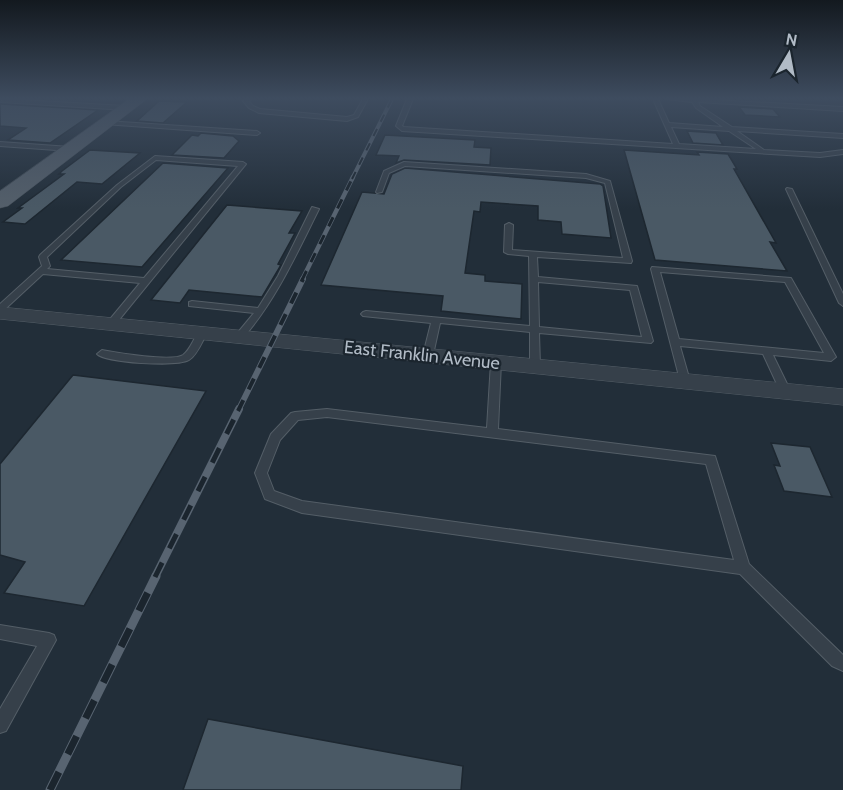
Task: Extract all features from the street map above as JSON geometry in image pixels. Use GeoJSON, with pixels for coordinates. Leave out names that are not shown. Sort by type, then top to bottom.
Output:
{"type":"FeatureCollection","features":[{"type":"Feature","properties":{"kind":"main road"},"geometry":{"type":"LineString","coordinates":[[0,201],[88,136]]}},
{"type":"Feature","properties":{"kind":"street","name":"East Franklin Avenue"},"geometry":{"type":"LineString","coordinates":[[0,311],[843,398]]}},
{"type":"Feature","properties":{"kind":"lane"},"geometry":{"type":"LineString","coordinates":[[513,136],[820,155],[843,152]]}},
{"type":"Feature","properties":{"kind":"lane"},"geometry":{"type":"LineString","coordinates":[[672,136],[677,146]]}},
{"type":"Feature","properties":{"kind":"lane"},"geometry":{"type":"LineString","coordinates":[[740,136],[764,151]]}},
{"type":"Feature","properties":{"kind":"lane"},"geometry":{"type":"LineString","coordinates":[[0,144],[70,149]]}},
{"type":"Feature","properties":{"kind":"lane"},"geometry":{"type":"LineString","coordinates":[[0,311],[46,266],[43,257],[119,186],[154,158],[243,164],[111,324]]}},
{"type":"Feature","properties":{"kind":"lane"},"geometry":{"type":"LineString","coordinates":[[379,192],[386,172],[404,164],[586,176],[608,182],[628,261],[508,252],[509,225]]}},
{"type":"Feature","properties":{"kind":"lane"},"geometry":{"type":"LineString","coordinates":[[789,189],[843,303]]}},
{"type":"Feature","properties":{"kind":"lane"},"geometry":{"type":"LineString","coordinates":[[240,336],[261,311],[315,209]]}},
{"type":"Feature","properties":{"kind":"lane"},"geometry":{"type":"LineString","coordinates":[[533,254],[535,366]]}},
{"type":"Feature","properties":{"kind":"lane"},"geometry":{"type":"LineString","coordinates":[[674,342],[831,357],[788,280],[655,269],[674,342],[685,381]]}},
{"type":"Feature","properties":{"kind":"lane"},"geometry":{"type":"LineString","coordinates":[[41,272],[148,281]]}},
{"type":"Feature","properties":{"kind":"lane"},"geometry":{"type":"LineString","coordinates":[[366,314],[648,341],[634,288],[533,279]]}},
{"type":"Feature","properties":{"kind":"lane"},"geometry":{"type":"LineString","coordinates":[[192,304],[261,311]]}},
{"type":"Feature","properties":{"kind":"lane"},"geometry":{"type":"LineString","coordinates":[[428,355],[436,320]]}},
{"type":"Feature","properties":{"kind":"lane"},"geometry":{"type":"LineString","coordinates":[[102,354],[170,361],[182,360],[187,357],[202,333]]}},
{"type":"Feature","properties":{"kind":"lane"},"geometry":{"type":"LineString","coordinates":[[766,350],[786,392]]}},
{"type":"Feature","properties":{"kind":"lane"},"geometry":{"type":"LineString","coordinates":[[492,433],[496,362]]}},
{"type":"Feature","properties":{"kind":"lane"},"geometry":{"type":"LineString","coordinates":[[743,568],[302,507],[269,495],[261,473],[275,437],[295,416],[327,413],[711,460],[743,568],[837,661],[843,663]]}},
{"type":"Feature","properties":{"kind":"lane"},"geometry":{"type":"LineString","coordinates":[[0,632],[49,640],[0,725]]}},
{"type":"Feature","properties":{"kind":"building"},"geometry":{"type":"Polygon","coordinates":[[[14,136],[60,136],[50,143],[8,140],[14,136]]]}},
{"type":"Feature","properties":{"kind":"building"},"geometry":{"type":"Polygon","coordinates":[[[191,136],[233,136],[239,141],[224,158],[172,155],[191,136]]]}},
{"type":"Feature","properties":{"kind":"building"},"geometry":{"type":"Polygon","coordinates":[[[385,136],[475,140],[474,147],[491,148],[490,165],[404,160],[396,163],[399,156],[376,155],[385,136]]]}},
{"type":"Feature","properties":{"kind":"building"},"geometry":{"type":"Polygon","coordinates":[[[689,136],[718,136],[723,145],[693,143],[689,136]]]}},
{"type":"Feature","properties":{"kind":"building"},"geometry":{"type":"Polygon","coordinates":[[[90,150],[140,153],[102,184],[77,182],[25,224],[3,222],[64,174],[59,174],[90,150]]]}},
{"type":"Feature","properties":{"kind":"building"},"geometry":{"type":"Polygon","coordinates":[[[624,150],[699,155],[697,152],[728,154],[737,169],[734,169],[776,243],[770,242],[787,271],[655,260],[624,150]]]}},
{"type":"Feature","properties":{"kind":"building"},"geometry":{"type":"Polygon","coordinates":[[[163,163],[228,168],[142,267],[61,260],[163,163]]]}},
{"type":"Feature","properties":{"kind":"building"},"geometry":{"type":"Polygon","coordinates":[[[405,168],[600,184],[603,186],[611,238],[562,234],[561,222],[538,220],[538,206],[481,202],[480,212],[474,211],[465,273],[485,275],[485,281],[522,284],[521,319],[441,311],[443,296],[321,285],[362,192],[384,194],[392,174],[405,168]]]}},
{"type":"Feature","properties":{"kind":"building"},"geometry":{"type":"Polygon","coordinates":[[[227,205],[302,211],[289,233],[295,233],[278,264],[281,265],[262,297],[189,290],[180,303],[151,300],[227,205]]]}},
{"type":"Feature","properties":{"kind":"building"},"geometry":{"type":"Polygon","coordinates":[[[73,375],[206,391],[84,606],[4,593],[25,562],[0,555],[0,464],[73,375]]]}},
{"type":"Feature","properties":{"kind":"building"},"geometry":{"type":"Polygon","coordinates":[[[771,443],[810,447],[832,497],[784,491],[774,465],[780,466],[771,443]]]}},
{"type":"Feature","properties":{"kind":"building"},"geometry":{"type":"Polygon","coordinates":[[[208,719],[463,766],[461,790],[183,790],[208,719]]]}},
{"type":"Feature","properties":{"kind":"railway"},"geometry":{"type":"LineString","coordinates":[[353,177],[374,136]]}},
{"type":"Feature","properties":{"kind":"railway"},"geometry":{"type":"LineString","coordinates":[[302,280],[353,177]]}},
{"type":"Feature","properties":{"kind":"railway"},"geometry":{"type":"LineString","coordinates":[[238,411],[303,279]]}},
{"type":"Feature","properties":{"kind":"railway"},"geometry":{"type":"LineString","coordinates":[[155,577],[238,411]]}},
{"type":"Feature","properties":{"kind":"railway"},"geometry":{"type":"LineString","coordinates":[[50,790],[156,576]]}}]}
